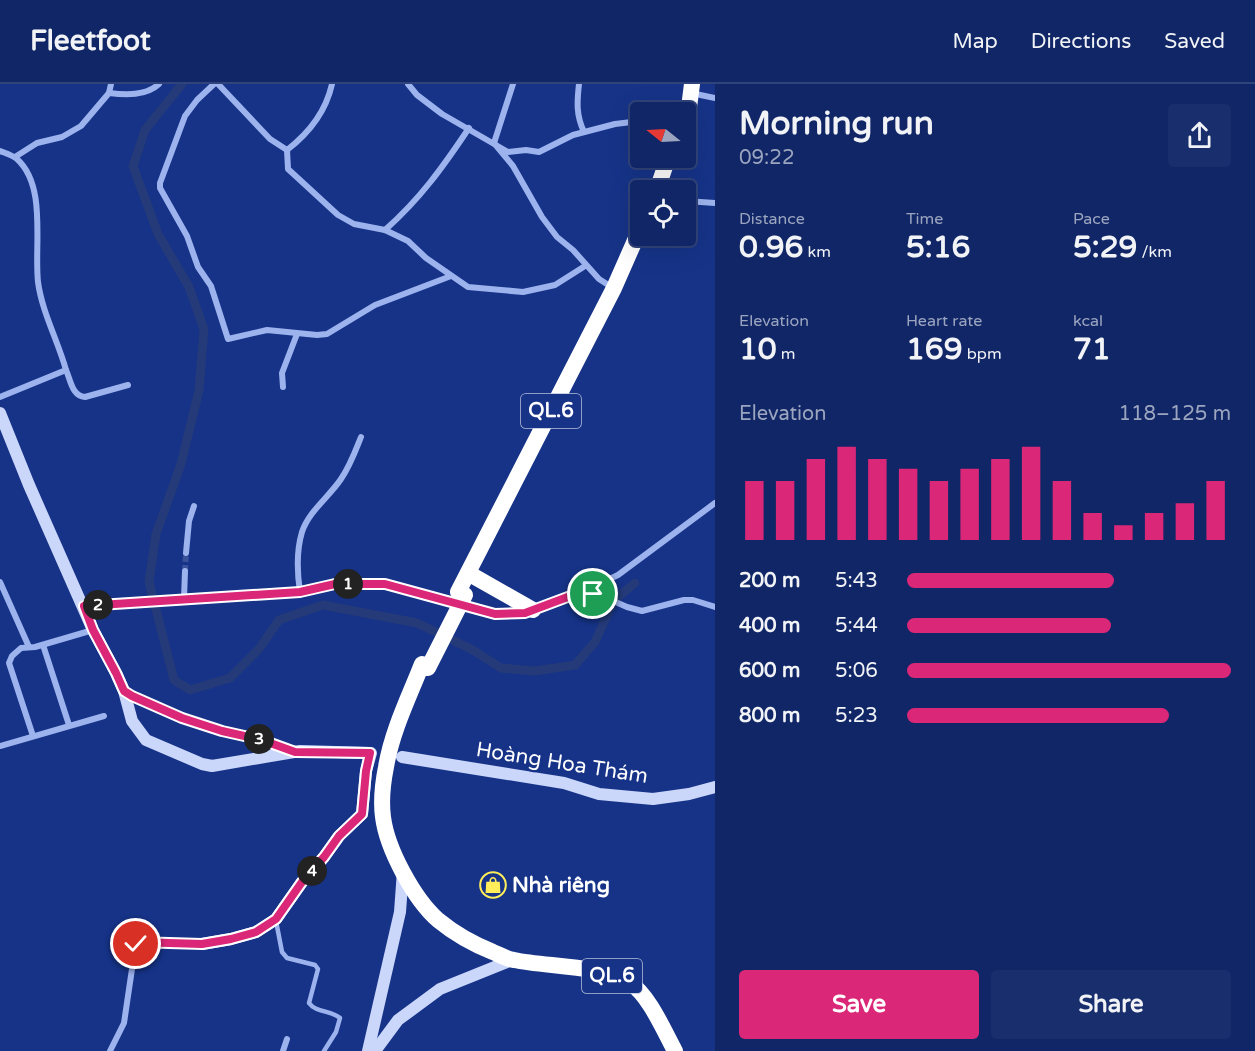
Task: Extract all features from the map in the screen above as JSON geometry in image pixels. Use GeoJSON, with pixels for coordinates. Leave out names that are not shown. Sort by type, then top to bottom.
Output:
{"type":"FeatureCollection","features":[{"type":"Feature","properties":{"kind":"highway","name":"QL.6"},"geometry":{"type":"LineString","coordinates":[[633,246],[614,288],[425,666],[401,719],[385,768],[383,817],[391,846],[403,871],[425,906],[437,919],[472,943],[512,960],[602,973],[630,983],[648,1004],[675,1051]]}},
{"type":"Feature","properties":{"kind":"highway","name":"QL.6"},"geometry":{"type":"LineString","coordinates":[[462,594],[475,577],[623,292],[644,246]]}},
{"type":"Feature","properties":{"kind":"highway"},"geometry":{"type":"LineString","coordinates":[[475,577],[533,610]]}},
{"type":"Feature","properties":{"kind":"street"},"geometry":{"type":"LineString","coordinates":[[15,157],[37,143],[62,137],[81,126],[109,93],[111,84]]}},
{"type":"Feature","properties":{"kind":"street"},"geometry":{"type":"LineString","coordinates":[[109,93],[131,95],[155,88],[159,84]]}},
{"type":"Feature","properties":{"kind":"street"},"geometry":{"type":"LineString","coordinates":[[287,150],[270,139],[216,84],[197,100],[185,116],[160,183],[160,188],[187,236],[198,267],[212,286],[228,339],[267,330],[297,334],[327,334],[375,305],[451,276]]}},
{"type":"Feature","properties":{"kind":"street"},"geometry":{"type":"LineString","coordinates":[[287,150],[300,140],[323,110],[332,84]]}},
{"type":"Feature","properties":{"kind":"street"},"geometry":{"type":"LineString","coordinates":[[408,84],[417,95],[442,114],[508,152],[526,150],[539,152],[573,135],[630,122]]}},
{"type":"Feature","properties":{"kind":"street"},"geometry":{"type":"LineString","coordinates":[[494,142],[513,84]]}},
{"type":"Feature","properties":{"kind":"street"},"geometry":{"type":"LineString","coordinates":[[579,84],[576,106],[578,119],[584,132]]}},
{"type":"Feature","properties":{"kind":"street"},"geometry":{"type":"LineString","coordinates":[[691,88],[715,98]]}},
{"type":"Feature","properties":{"kind":"street"},"geometry":{"type":"LineString","coordinates":[[386,230],[409,209],[436,178],[469,129]]}},
{"type":"Feature","properties":{"kind":"street"},"geometry":{"type":"LineString","coordinates":[[494,142],[513,166],[542,217],[557,237],[573,250],[599,279],[614,288]]}},
{"type":"Feature","properties":{"kind":"street"},"geometry":{"type":"LineString","coordinates":[[287,150],[288,169],[338,216],[354,224],[386,230],[408,241],[426,258],[468,287],[523,291],[555,285],[585,266]]}},
{"type":"Feature","properties":{"kind":"street"},"geometry":{"type":"LineString","coordinates":[[0,151],[15,157],[26,170],[35,191],[38,284],[75,394],[85,397],[129,385]]}},
{"type":"Feature","properties":{"kind":"street"},"geometry":{"type":"LineString","coordinates":[[696,202],[715,203]]}},
{"type":"Feature","properties":{"kind":"street"},"geometry":{"type":"LineString","coordinates":[[284,387],[282,373],[297,334]]}},
{"type":"Feature","properties":{"kind":"street"},"geometry":{"type":"LineString","coordinates":[[0,397],[66,370]]}},
{"type":"Feature","properties":{"kind":"street"},"geometry":{"type":"LineString","coordinates":[[0,413],[93,630],[124,691],[132,721],[146,740],[202,764],[212,766],[295,752],[370,753],[362,814],[339,836],[276,919],[256,932],[202,944],[136,942],[124,1023],[110,1051]]}},
{"type":"Feature","properties":{"kind":"street"},"geometry":{"type":"LineString","coordinates":[[300,592],[297,568],[303,530],[314,512],[341,480],[352,461],[361,437]]}},
{"type":"Feature","properties":{"kind":"street"},"geometry":{"type":"LineString","coordinates":[[84,606],[300,592],[335,584],[385,584],[495,614],[525,613],[618,575],[715,502]]}},
{"type":"Feature","properties":{"kind":"street"},"geometry":{"type":"LineString","coordinates":[[186,553],[189,521],[194,506]]}},
{"type":"Feature","properties":{"kind":"street"},"geometry":{"type":"LineString","coordinates":[[184,598],[185,571]]}},
{"type":"Feature","properties":{"kind":"street"},"geometry":{"type":"LineString","coordinates":[[0,582],[29,647]]}},
{"type":"Feature","properties":{"kind":"street"},"geometry":{"type":"LineString","coordinates":[[581,592],[602,596],[627,607],[642,610],[684,600],[693,600],[715,607]]}},
{"type":"Feature","properties":{"kind":"street"},"geometry":{"type":"LineString","coordinates":[[33,736],[9,663],[16,651],[21,648],[43,645],[93,630]]}},
{"type":"Feature","properties":{"kind":"street"},"geometry":{"type":"LineString","coordinates":[[43,645],[69,725]]}},
{"type":"Feature","properties":{"kind":"street"},"geometry":{"type":"LineString","coordinates":[[124,691],[182,718],[215,729],[262,740],[295,752]]}},
{"type":"Feature","properties":{"kind":"street"},"geometry":{"type":"LineString","coordinates":[[0,746],[104,716]]}},
{"type":"Feature","properties":{"kind":"street","name":"Hoàng Hoa Thám"},"geometry":{"type":"LineString","coordinates":[[402,757],[564,783],[599,794],[653,799],[689,794],[715,786]]}},
{"type":"Feature","properties":{"kind":"street"},"geometry":{"type":"LineString","coordinates":[[368,1051],[399,912],[403,871]]}},
{"type":"Feature","properties":{"kind":"street"},"geometry":{"type":"LineString","coordinates":[[375,1051],[398,1020],[440,989],[512,960]]}},
{"type":"Feature","properties":{"kind":"street"},"geometry":{"type":"LineString","coordinates":[[283,1051],[287,1039]]}},
{"type":"Feature","properties":{"kind":"lane"},"geometry":{"type":"LineString","coordinates":[[276,919],[282,952],[287,958],[315,965],[318,969],[309,1003],[312,1007],[334,1013],[340,1018],[336,1032],[324,1051]]}},
{"type":"Feature","properties":{"kind":"waterway"},"geometry":{"type":"LineString","coordinates":[[182,84],[145,130],[133,166],[158,234],[189,287],[204,329],[199,390],[181,464],[156,534],[149,582],[174,680],[190,690],[230,678],[259,649],[279,620],[323,605],[417,623],[471,649],[501,668],[535,671],[575,665],[595,642],[614,600],[635,583]]}},
{"type":"Feature","properties":{"kind":"tunnel"},"geometry":{"type":"LineString","coordinates":[[185,571],[186,553]]}},
{"type":"Feature","properties":{"kind":"place","name":"Nhà riêng"},"geometry":{"type":"Point","coordinates":[493,885]}},
{"type":"Feature","properties":{"kind":"route"},"geometry":{"type":"LineString","coordinates":[[136,944],[136,942],[202,944],[231,939],[256,932],[276,919],[283,906],[339,836],[362,814],[370,753],[295,752],[276,744],[208,727],[132,696],[124,691],[93,630],[84,606],[300,592],[335,584],[361,583],[385,584],[495,614],[525,613],[568,599],[581,592],[593,594]]}}]}
